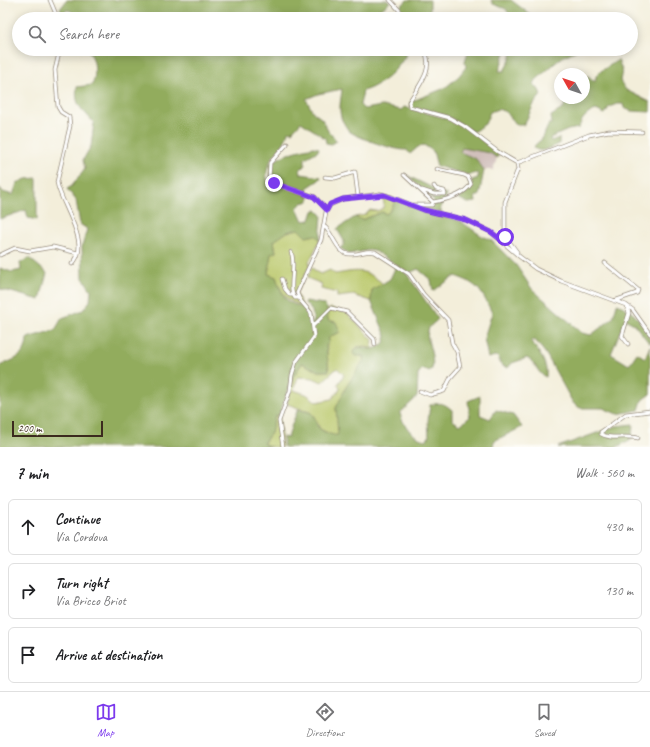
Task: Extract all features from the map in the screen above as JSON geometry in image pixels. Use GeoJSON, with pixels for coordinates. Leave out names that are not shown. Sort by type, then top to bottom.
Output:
{"type":"FeatureCollection","features":[{"type":"Feature","properties":{"kind":"street"},"geometry":{"type":"LineString","coordinates":[[50,0],[55,12]]}},
{"type":"Feature","properties":{"kind":"street"},"geometry":{"type":"LineString","coordinates":[[390,0],[401,12]]}},
{"type":"Feature","properties":{"kind":"street"},"geometry":{"type":"LineString","coordinates":[[58,56],[55,70],[58,107],[61,112],[69,117],[70,126],[56,182],[58,190],[67,205],[78,237],[78,253],[72,264]]}},
{"type":"Feature","properties":{"kind":"street"},"geometry":{"type":"LineString","coordinates":[[427,56],[429,62],[428,69],[409,102],[410,107],[450,118],[464,126],[498,152],[517,163]]}},
{"type":"Feature","properties":{"kind":"street"},"geometry":{"type":"LineString","coordinates":[[517,163],[589,135],[609,131],[642,132]]}},
{"type":"Feature","properties":{"kind":"street"},"geometry":{"type":"LineString","coordinates":[[287,144],[270,163],[269,179],[274,183],[314,197],[327,210]]}},
{"type":"Feature","properties":{"kind":"street"},"geometry":{"type":"LineString","coordinates":[[504,242],[505,202],[518,168],[517,163]]}},
{"type":"Feature","properties":{"kind":"street"},"geometry":{"type":"LineString","coordinates":[[409,205],[432,205],[433,202],[448,199],[468,190],[471,184],[468,177],[437,169]]}},
{"type":"Feature","properties":{"kind":"street"},"geometry":{"type":"LineString","coordinates":[[325,177],[335,178],[355,172],[358,196]]}},
{"type":"Feature","properties":{"kind":"street"},"geometry":{"type":"LineString","coordinates":[[404,175],[433,202]]}},
{"type":"Feature","properties":{"kind":"street"},"geometry":{"type":"LineString","coordinates":[[420,189],[434,194],[445,194],[444,191],[436,189],[434,186]]}},
{"type":"Feature","properties":{"kind":"street"},"geometry":{"type":"LineString","coordinates":[[299,298],[297,293],[321,240],[327,210],[330,204],[343,199],[358,196],[384,195],[409,205],[466,220],[491,232],[536,269],[561,281],[626,305],[633,310],[650,334]]}},
{"type":"Feature","properties":{"kind":"street"},"geometry":{"type":"LineString","coordinates":[[324,227],[341,250],[346,254],[375,252],[405,271],[424,295],[448,320],[452,343],[457,352],[460,367],[451,377],[444,391],[430,395],[420,391]]}},
{"type":"Feature","properties":{"kind":"street"},"geometry":{"type":"LineString","coordinates":[[505,236],[520,257]]}},
{"type":"Feature","properties":{"kind":"street"},"geometry":{"type":"LineString","coordinates":[[0,255],[15,248],[35,251],[53,247],[78,253]]}},
{"type":"Feature","properties":{"kind":"street"},"geometry":{"type":"LineString","coordinates":[[291,252],[294,261],[293,295]]}},
{"type":"Feature","properties":{"kind":"street"},"geometry":{"type":"LineString","coordinates":[[605,263],[638,290],[637,293],[614,301]]}},
{"type":"Feature","properties":{"kind":"street"},"geometry":{"type":"LineString","coordinates":[[282,279],[285,289],[290,295],[299,298],[312,313],[314,336],[296,362],[290,390],[279,421],[283,447]]}},
{"type":"Feature","properties":{"kind":"street"},"geometry":{"type":"LineString","coordinates":[[626,305],[629,312],[622,338],[628,344]]}},
{"type":"Feature","properties":{"kind":"street"},"geometry":{"type":"LineString","coordinates":[[313,326],[331,308],[344,311],[374,339],[375,345]]}},
{"type":"Feature","properties":{"kind":"street"},"geometry":{"type":"LineString","coordinates":[[638,438],[623,436],[606,437],[600,434],[626,414],[650,411]]}},
{"type":"Feature","properties":{"kind":"shaded area"},"geometry":{"type":"Polygon","coordinates":[[[462,148],[490,153],[497,158],[493,170],[484,170],[476,159],[460,152],[462,148]]]}},
{"type":"Feature","properties":{"kind":"green space"},"geometry":{"type":"Polygon","coordinates":[[[67,0],[388,0],[390,2],[383,8],[373,12],[72,12],[67,10],[62,12],[60,9],[67,0]]]}},
{"type":"Feature","properties":{"kind":"green space"},"geometry":{"type":"Polygon","coordinates":[[[407,0],[430,0],[430,12],[404,12],[400,7],[407,0]]]}},
{"type":"Feature","properties":{"kind":"green space"},"geometry":{"type":"Polygon","coordinates":[[[491,0],[511,0],[527,12],[508,12],[506,9],[493,4],[491,0]]]}},
{"type":"Feature","properties":{"kind":"green space"},"geometry":{"type":"Polygon","coordinates":[[[92,56],[405,56],[399,66],[383,81],[363,91],[360,105],[364,109],[382,106],[401,110],[404,107],[449,119],[464,126],[499,154],[497,158],[490,153],[462,148],[460,152],[476,159],[484,170],[479,196],[475,196],[476,202],[468,203],[458,198],[471,189],[472,180],[478,178],[478,173],[468,175],[437,166],[433,151],[424,145],[418,147],[410,154],[407,150],[386,146],[368,140],[349,131],[342,120],[340,112],[342,89],[318,94],[306,99],[313,112],[322,119],[328,131],[337,141],[331,144],[326,143],[325,138],[301,122],[292,132],[288,131],[283,145],[268,165],[267,180],[273,184],[309,196],[309,201],[302,203],[297,208],[303,221],[310,220],[313,211],[317,210],[322,215],[320,240],[315,235],[306,237],[298,229],[287,232],[274,241],[276,252],[271,254],[268,274],[276,277],[287,300],[295,305],[302,306],[306,310],[310,322],[314,322],[312,311],[305,303],[306,301],[323,304],[327,308],[328,320],[336,322],[340,332],[329,337],[329,342],[326,346],[329,371],[318,371],[302,363],[293,377],[279,415],[275,416],[271,433],[263,443],[271,447],[0,447],[0,366],[22,354],[27,338],[55,330],[62,318],[83,310],[90,301],[91,290],[83,278],[82,247],[87,229],[80,224],[76,200],[67,189],[72,186],[85,169],[83,160],[91,146],[94,123],[80,107],[76,94],[77,87],[92,85],[95,74],[92,56]]]}},
{"type":"Feature","properties":{"kind":"green space"},"geometry":{"type":"Polygon","coordinates":[[[467,56],[504,56],[499,71],[504,71],[511,56],[564,56],[536,80],[534,84],[541,95],[534,104],[524,125],[517,125],[506,112],[498,109],[490,112],[485,124],[473,132],[461,124],[438,113],[410,106],[410,102],[445,88],[459,76],[466,67],[465,61],[467,56]]]}},
{"type":"Feature","properties":{"kind":"green space"},"geometry":{"type":"Polygon","coordinates":[[[618,60],[622,70],[620,81],[626,90],[650,102],[650,112],[631,111],[624,108],[623,104],[617,104],[609,107],[605,114],[596,110],[585,117],[579,128],[568,130],[550,138],[551,141],[559,138],[559,144],[543,150],[537,150],[534,148],[535,145],[542,139],[549,124],[552,124],[551,116],[564,108],[564,104],[590,104],[590,78],[595,82],[596,76],[618,60]]]}},
{"type":"Feature","properties":{"kind":"green space"},"geometry":{"type":"Polygon","coordinates":[[[314,147],[319,148],[318,151],[305,158],[305,165],[300,170],[301,174],[321,177],[307,188],[308,194],[271,180],[270,164],[285,155],[314,147]]]}},
{"type":"Feature","properties":{"kind":"green space"},"geometry":{"type":"Polygon","coordinates":[[[408,176],[447,195],[440,208],[442,213],[424,209],[416,205],[430,207],[434,204],[434,201],[408,176]]]}},
{"type":"Feature","properties":{"kind":"green space"},"geometry":{"type":"Polygon","coordinates":[[[37,178],[37,220],[28,218],[26,210],[0,219],[0,188],[3,192],[13,195],[17,183],[26,179],[37,178]]]}},
{"type":"Feature","properties":{"kind":"green space"},"geometry":{"type":"Polygon","coordinates":[[[380,195],[396,200],[390,211],[386,214],[382,212],[362,220],[355,217],[365,215],[370,210],[377,211],[383,208],[384,202],[380,195]]]}},
{"type":"Feature","properties":{"kind":"green space"},"geometry":{"type":"Polygon","coordinates":[[[396,200],[424,211],[460,221],[482,236],[490,239],[516,265],[532,289],[582,333],[591,335],[613,318],[617,304],[623,306],[634,315],[644,326],[650,344],[634,324],[625,319],[611,354],[629,365],[637,353],[645,358],[650,346],[650,394],[642,400],[639,410],[617,414],[603,408],[580,408],[573,403],[546,354],[535,340],[531,341],[540,354],[546,367],[546,377],[540,373],[527,358],[512,363],[508,368],[501,365],[498,357],[495,356],[488,358],[484,338],[492,313],[482,294],[470,282],[455,276],[433,291],[431,280],[418,269],[409,273],[375,251],[370,250],[349,254],[340,248],[344,245],[344,241],[337,229],[355,217],[362,220],[382,212],[386,214],[390,211],[396,200]]]}},
{"type":"Feature","properties":{"kind":"green space"},"geometry":{"type":"Polygon","coordinates":[[[298,229],[306,237],[315,235],[320,240],[309,262],[310,265],[296,293],[302,305],[288,299],[282,291],[276,277],[268,274],[271,254],[276,252],[274,241],[287,232],[298,229]]]}},
{"type":"Feature","properties":{"kind":"green space"},"geometry":{"type":"Polygon","coordinates":[[[29,258],[47,273],[40,300],[0,289],[0,268],[12,272],[21,270],[20,263],[29,258]]]}},
{"type":"Feature","properties":{"kind":"green space"},"geometry":{"type":"Polygon","coordinates":[[[396,266],[407,274],[438,319],[430,327],[428,332],[428,341],[433,363],[432,369],[429,371],[422,369],[418,374],[417,397],[400,413],[403,422],[409,430],[417,437],[426,440],[429,437],[428,421],[430,405],[440,403],[452,410],[452,420],[460,425],[470,417],[468,401],[480,396],[480,415],[490,419],[496,410],[513,415],[522,427],[494,441],[493,447],[284,447],[283,437],[288,438],[298,409],[311,413],[314,416],[318,427],[322,430],[338,435],[336,408],[346,387],[364,360],[363,356],[355,356],[353,353],[354,350],[361,347],[372,349],[378,347],[384,343],[386,336],[371,301],[372,290],[390,279],[396,266]]]}},
{"type":"Feature","properties":{"kind":"green space"},"geometry":{"type":"Polygon","coordinates":[[[312,267],[316,272],[321,274],[330,270],[335,274],[355,271],[365,273],[371,275],[383,284],[372,290],[371,301],[353,295],[337,297],[337,293],[321,289],[322,284],[307,278],[312,267]]]}},
{"type":"Feature","properties":{"kind":"green space"},"geometry":{"type":"Polygon","coordinates":[[[331,308],[347,313],[373,340],[372,349],[366,346],[357,347],[364,360],[336,408],[339,435],[334,436],[320,429],[315,418],[310,412],[287,404],[293,377],[302,363],[318,371],[329,371],[327,349],[328,337],[340,332],[328,320],[327,311],[331,308]],[[337,368],[322,382],[313,378],[298,377],[293,390],[306,394],[317,402],[332,399],[340,389],[338,384],[344,375],[337,368]]]}},
{"type":"Feature","properties":{"kind":"green space"},"geometry":{"type":"Polygon","coordinates":[[[275,415],[279,415],[282,447],[271,447],[263,444],[271,433],[275,415]]]}},
{"type":"Feature","properties":{"kind":"green space"},"geometry":{"type":"Polygon","coordinates":[[[633,424],[632,439],[617,447],[558,447],[616,426],[633,424]]]}},
{"type":"Feature","properties":{"kind":"route"},"geometry":{"type":"LineString","coordinates":[[274,183],[316,198],[327,210],[330,204],[343,199],[380,194],[392,197],[424,210],[466,220],[491,232],[504,242],[505,237]]}}]}
